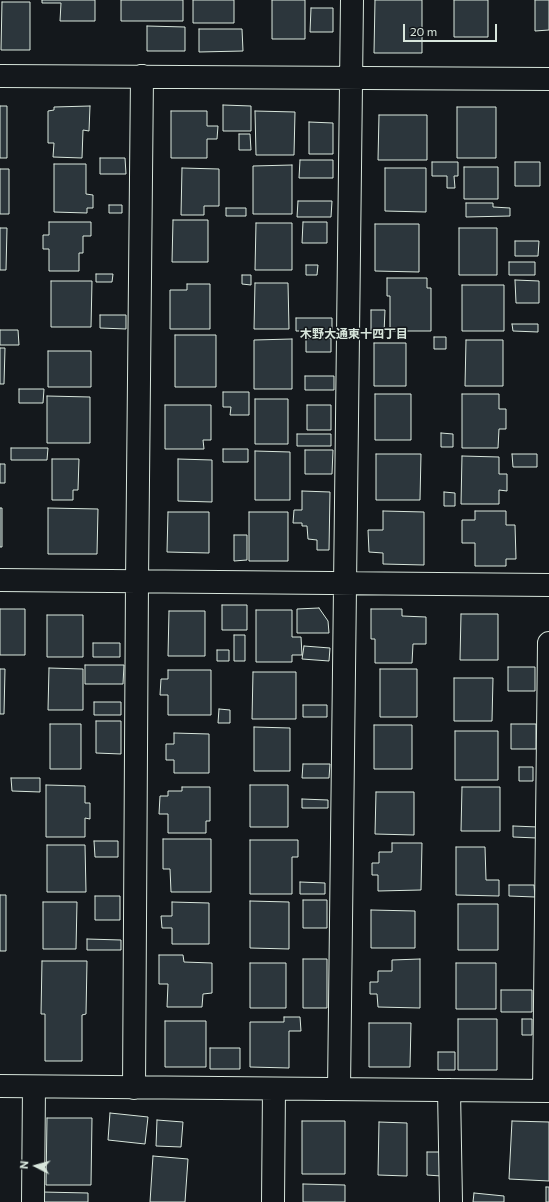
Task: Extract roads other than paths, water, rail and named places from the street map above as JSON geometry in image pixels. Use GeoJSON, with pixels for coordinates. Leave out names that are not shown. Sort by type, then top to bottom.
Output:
{"type":"FeatureCollection","features":[{"type":"Feature","properties":{"kind":"street"},"geometry":{"type":"LineString","coordinates":[[338,1089],[352,0]]}},
{"type":"Feature","properties":{"kind":"street"},"geometry":{"type":"LineString","coordinates":[[0,76],[549,79]]}},
{"type":"Feature","properties":{"kind":"street"},"geometry":{"type":"LineString","coordinates":[[134,1088],[142,76]]}},
{"type":"Feature","properties":{"kind":"street"},"geometry":{"type":"LineString","coordinates":[[0,580],[549,584]]}},
{"type":"Feature","properties":{"kind":"street"},"geometry":{"type":"LineString","coordinates":[[0,1086],[546,1091],[549,643]]}},
{"type":"Feature","properties":{"kind":"street"},"geometry":{"type":"LineString","coordinates":[[33,1202],[34,1087]]}},
{"type":"Feature","properties":{"kind":"street"},"geometry":{"type":"LineString","coordinates":[[273,1202],[274,1089]]}},
{"type":"Feature","properties":{"kind":"street"},"geometry":{"type":"LineString","coordinates":[[449,1090],[451,1202]]}},
{"type":"Feature","properties":{"kind":"district","name":"木野大通東十四丁目"},"geometry":{"type":"Point","coordinates":[354,334]}}]}
